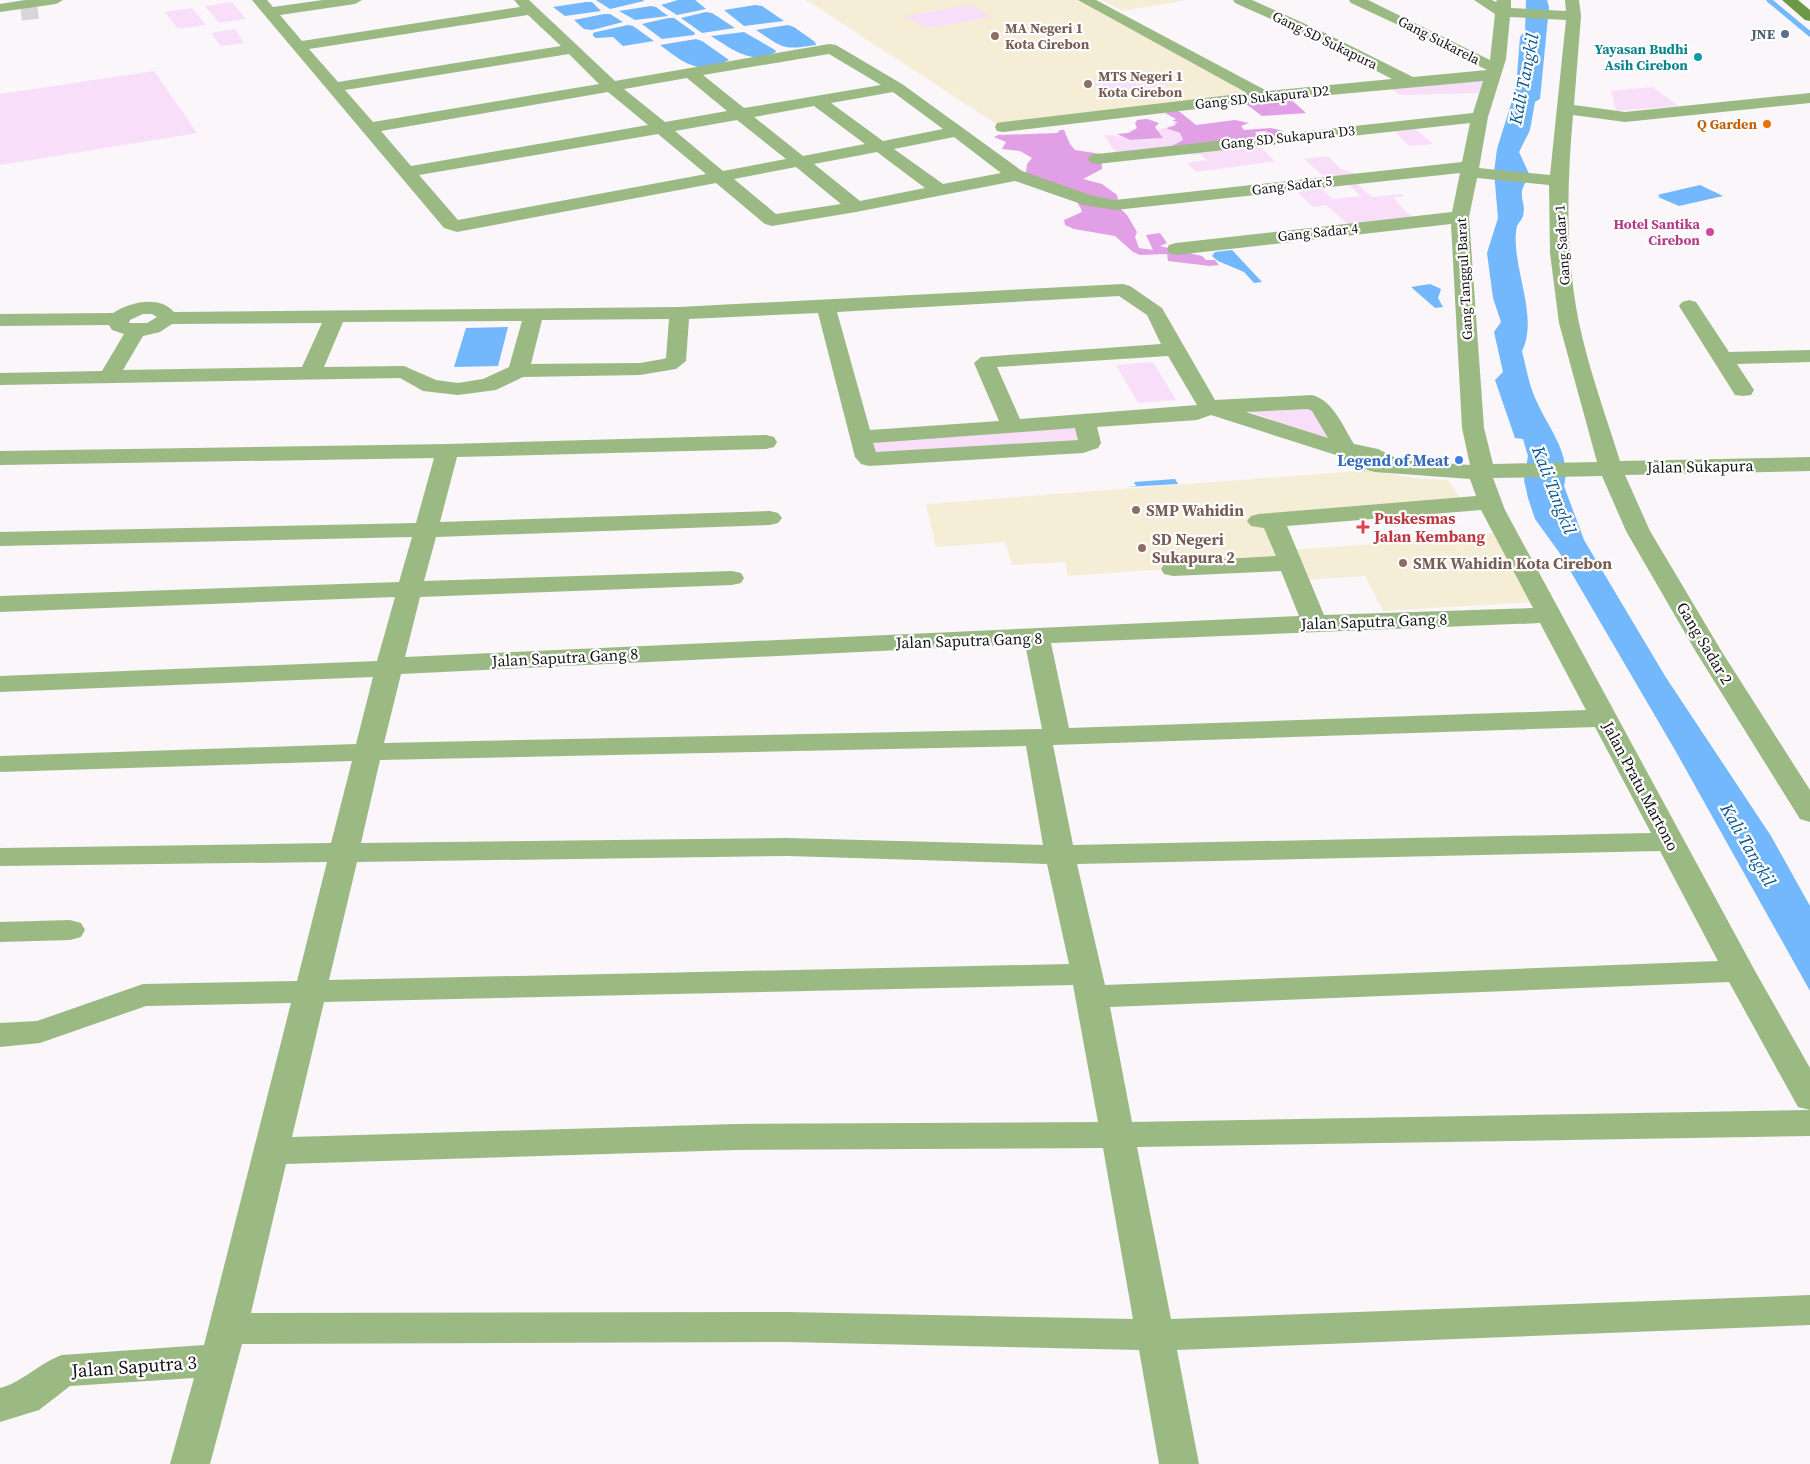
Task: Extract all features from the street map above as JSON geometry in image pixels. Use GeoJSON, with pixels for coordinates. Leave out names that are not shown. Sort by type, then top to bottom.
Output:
{"type":"FeatureCollection","features":[{"type":"Feature","properties":{"kind":"main road"},"geometry":{"type":"LineString","coordinates":[[1789,0],[1810,17]]}},
{"type":"Feature","properties":{"kind":"street"},"geometry":{"type":"LineString","coordinates":[[264,6],[355,0]]}},
{"type":"Feature","properties":{"kind":"street"},"geometry":{"type":"LineString","coordinates":[[1085,0],[1264,96]]}},
{"type":"Feature","properties":{"kind":"street","name":"Gang SD Sukapura"},"geometry":{"type":"LineString","coordinates":[[1240,0],[1316,34],[1409,82]]}},
{"type":"Feature","properties":{"kind":"street","name":"Gang Sukarela"},"geometry":{"type":"LineString","coordinates":[[1356,0],[1429,34],[1493,72]]}},
{"type":"Feature","properties":{"kind":"street"},"geometry":{"type":"LineString","coordinates":[[1481,0],[1507,8],[1570,11]]}},
{"type":"Feature","properties":{"kind":"street"},"geometry":{"type":"LineString","coordinates":[[3,8],[49,4]]}},
{"type":"Feature","properties":{"kind":"street"},"geometry":{"type":"LineString","coordinates":[[299,46],[527,5],[612,87],[772,220],[856,207],[1016,175]]}},
{"type":"Feature","properties":{"kind":"street"},"geometry":{"type":"LineString","coordinates":[[264,6],[451,224],[457,226],[956,132]]}},
{"type":"Feature","properties":{"kind":"street"},"geometry":{"type":"LineString","coordinates":[[3,8],[15,13],[21,12]]}},
{"type":"Feature","properties":{"kind":"street","name":"Gang Tanggul Barat"},"geometry":{"type":"LineString","coordinates":[[1482,471],[1473,428],[1460,217],[1472,171],[1480,117],[1498,59],[1507,8]]}},
{"type":"Feature","properties":{"kind":"street","name":"Gang Sadar 1"},"geometry":{"type":"LineString","coordinates":[[1570,11],[1564,109],[1553,180],[1569,323],[1600,468]]}},
{"type":"Feature","properties":{"kind":"street"},"geometry":{"type":"LineString","coordinates":[[335,87],[574,49]]}},
{"type":"Feature","properties":{"kind":"street"},"geometry":{"type":"LineString","coordinates":[[370,128],[829,49],[836,50],[896,88],[1016,175]]}},
{"type":"Feature","properties":{"kind":"street","name":"Gang SD Sukapura D2"},"geometry":{"type":"LineString","coordinates":[[1002,127],[1264,96],[1493,72]]}},
{"type":"Feature","properties":{"kind":"street"},"geometry":{"type":"LineString","coordinates":[[691,74],[856,207]]}},
{"type":"Feature","properties":{"kind":"street"},"geometry":{"type":"LineString","coordinates":[[408,172],[896,88]]}},
{"type":"Feature","properties":{"kind":"street"},"geometry":{"type":"LineString","coordinates":[[1564,109],[1625,117],[1810,98]]}},
{"type":"Feature","properties":{"kind":"street"},"geometry":{"type":"LineString","coordinates":[[817,102],[940,190]]}},
{"type":"Feature","properties":{"kind":"street","name":"Gang SD Sukapura D3"},"geometry":{"type":"LineString","coordinates":[[1097,158],[1480,117]]}},
{"type":"Feature","properties":{"kind":"street","name":"Gang Sadar 5"},"geometry":{"type":"LineString","coordinates":[[1016,175],[1090,201],[1116,205],[1472,171],[1553,180]]}},
{"type":"Feature","properties":{"kind":"street","name":"Gang Sadar 4"},"geometry":{"type":"LineString","coordinates":[[1176,249],[1460,217]]}},
{"type":"Feature","properties":{"kind":"street"},"geometry":{"type":"LineString","coordinates":[[118,319],[119,326],[137,329],[158,325],[167,318],[679,313],[826,307],[1123,290],[1155,312],[1174,349],[1209,407]]}},
{"type":"Feature","properties":{"kind":"street"},"geometry":{"type":"LineString","coordinates":[[0,320],[118,319],[151,300],[166,314],[167,318]]}},
{"type":"Feature","properties":{"kind":"street"},"geometry":{"type":"LineString","coordinates":[[1689,306],[1744,390]]}},
{"type":"Feature","properties":{"kind":"street"},"geometry":{"type":"LineString","coordinates":[[826,307],[866,457],[875,460],[1073,446],[1090,443],[1084,421]]}},
{"type":"Feature","properties":{"kind":"street"},"geometry":{"type":"LineString","coordinates":[[0,379],[404,372],[432,386],[458,389],[488,385],[519,371],[640,369],[669,365],[676,361],[679,313]]}},
{"type":"Feature","properties":{"kind":"street"},"geometry":{"type":"LineString","coordinates":[[519,371],[534,314]]}},
{"type":"Feature","properties":{"kind":"street"},"geometry":{"type":"LineString","coordinates":[[310,374],[335,317]]}},
{"type":"Feature","properties":{"kind":"street"},"geometry":{"type":"LineString","coordinates":[[109,377],[137,329]]}},
{"type":"Feature","properties":{"kind":"street"},"geometry":{"type":"LineString","coordinates":[[1012,426],[985,363],[988,361],[1174,349]]}},
{"type":"Feature","properties":{"kind":"street"},"geometry":{"type":"LineString","coordinates":[[1722,358],[1810,356]]}},
{"type":"Feature","properties":{"kind":"street"},"geometry":{"type":"LineString","coordinates":[[861,437],[1197,412],[1209,407],[1312,402],[1320,407],[1355,457]]}},
{"type":"Feature","properties":{"kind":"street","name":"Jalan Sukapura"},"geometry":{"type":"LineString","coordinates":[[1209,407],[1381,467],[1392,465],[1436,471],[1482,471],[1810,464]]}},
{"type":"Feature","properties":{"kind":"street"},"geometry":{"type":"LineString","coordinates":[[0,458],[447,451],[766,442]]}},
{"type":"Feature","properties":{"kind":"street"},"geometry":{"type":"LineString","coordinates":[[190,1464],[223,1344],[312,991],[389,667],[411,588],[424,530],[447,451]]}},
{"type":"Feature","properties":{"kind":"street","name":"Gang Sadar 2"},"geometry":{"type":"LineString","coordinates":[[1600,468],[1709,652],[1810,813]]}},
{"type":"Feature","properties":{"kind":"street","name":"Jalan Pratu Martono"},"geometry":{"type":"LineString","coordinates":[[1482,471],[1482,479],[1490,502],[1739,971],[1810,1098]]}},
{"type":"Feature","properties":{"kind":"street"},"geometry":{"type":"LineString","coordinates":[[1315,623],[1289,563],[1266,520],[1490,502]]}},
{"type":"Feature","properties":{"kind":"street"},"geometry":{"type":"LineString","coordinates":[[0,539],[424,530],[770,518]]}},
{"type":"Feature","properties":{"kind":"street"},"geometry":{"type":"LineString","coordinates":[[1173,569],[1289,563]]}},
{"type":"Feature","properties":{"kind":"street"},"geometry":{"type":"LineString","coordinates":[[0,604],[732,578]]}},
{"type":"Feature","properties":{"kind":"street","name":"Jalan Saputra Gang 8"},"geometry":{"type":"LineString","coordinates":[[0,684],[369,670],[389,667],[1315,623],[1550,615]]}},
{"type":"Feature","properties":{"kind":"street"},"geometry":{"type":"LineString","coordinates":[[1037,637],[1060,854],[1089,986],[1179,1464]]}},
{"type":"Feature","properties":{"kind":"street"},"geometry":{"type":"LineString","coordinates":[[0,764],[369,752],[1048,737],[1604,718]]}},
{"type":"Feature","properties":{"kind":"street"},"geometry":{"type":"LineString","coordinates":[[0,857],[788,847],[1060,854],[1671,842]]}},
{"type":"Feature","properties":{"kind":"street"},"geometry":{"type":"LineString","coordinates":[[0,932],[70,930]]}},
{"type":"Feature","properties":{"kind":"street"},"geometry":{"type":"LineString","coordinates":[[0,1035],[40,1032],[143,995],[312,991],[1089,986],[1739,971]]}},
{"type":"Feature","properties":{"kind":"street"},"geometry":{"type":"LineString","coordinates":[[271,1151],[736,1137],[1117,1135],[1810,1123]]}},
{"type":"Feature","properties":{"kind":"street","name":"Jalan Saputra 3"},"geometry":{"type":"LineString","coordinates":[[0,1405],[26,1398],[62,1371],[223,1344],[788,1327],[1155,1335],[1810,1310]]}},
{"type":"Feature","properties":{"kind":"shaded area"},"geometry":{"type":"Polygon","coordinates":[[[806,0],[1081,0],[1259,95],[998,125],[806,0]]]}},
{"type":"Feature","properties":{"kind":"shaded area"},"geometry":{"type":"Polygon","coordinates":[[[1102,0],[1187,0],[1123,11],[1102,0]]]}},
{"type":"Feature","properties":{"kind":"shaded area"},"geometry":{"type":"Polygon","coordinates":[[[232,2],[246,19],[219,23],[205,6],[232,2]]]}},
{"type":"Feature","properties":{"kind":"shaded area"},"geometry":{"type":"Polygon","coordinates":[[[971,5],[992,17],[926,28],[905,16],[971,5]]]}},
{"type":"Feature","properties":{"kind":"shaded area"},"geometry":{"type":"Polygon","coordinates":[[[192,8],[206,25],[178,29],[165,12],[192,8]]]}},
{"type":"Feature","properties":{"kind":"shaded area"},"geometry":{"type":"Polygon","coordinates":[[[235,29],[244,43],[221,46],[211,33],[235,29]]]}},
{"type":"Feature","properties":{"kind":"shaded area"},"geometry":{"type":"Polygon","coordinates":[[[154,71],[197,133],[0,165],[0,94],[154,71]]]}},
{"type":"Feature","properties":{"kind":"shaded area"},"geometry":{"type":"Polygon","coordinates":[[[1152,71],[1171,85],[1108,93],[1090,80],[1152,71]]]}},
{"type":"Feature","properties":{"kind":"shaded area"},"geometry":{"type":"Polygon","coordinates":[[[1483,78],[1479,93],[1400,95],[1388,86],[1483,78]]]}},
{"type":"Feature","properties":{"kind":"shaded area"},"geometry":{"type":"Polygon","coordinates":[[[1653,87],[1678,106],[1616,111],[1611,91],[1653,87]]]}},
{"type":"Feature","properties":{"kind":"shaded area"},"geometry":{"type":"Polygon","coordinates":[[[1286,95],[1306,113],[1262,116],[1242,101],[1258,98],[1277,99],[1286,95]]]}},
{"type":"Feature","properties":{"kind":"shaded area"},"geometry":{"type":"Polygon","coordinates":[[[1175,110],[1196,125],[1235,120],[1249,123],[1241,126],[1244,130],[1271,128],[1283,131],[1284,134],[1264,136],[1262,135],[1267,131],[1255,132],[1260,138],[1228,139],[1223,142],[1168,148],[1183,140],[1180,133],[1166,128],[1176,125],[1174,124],[1178,122],[1172,121],[1176,119],[1165,113],[1175,110]]]}},
{"type":"Feature","properties":{"kind":"shaded area"},"geometry":{"type":"Polygon","coordinates":[[[1147,119],[1159,123],[1155,127],[1163,138],[1130,140],[1117,134],[1128,133],[1137,128],[1135,123],[1137,120],[1147,119]]]}},
{"type":"Feature","properties":{"kind":"shaded area"},"geometry":{"type":"Polygon","coordinates":[[[1412,126],[1433,144],[1409,146],[1393,130],[1412,126]]]}},
{"type":"Feature","properties":{"kind":"shaded area"},"geometry":{"type":"Polygon","coordinates":[[[1166,128],[1180,133],[1183,140],[1168,148],[1116,153],[1104,135],[1134,140],[1159,139],[1162,135],[1158,132],[1159,129],[1166,128]]]}},
{"type":"Feature","properties":{"kind":"shaded area"},"geometry":{"type":"Polygon","coordinates":[[[1060,130],[1064,130],[1075,150],[1101,154],[1102,169],[1083,179],[1102,184],[1117,195],[1120,208],[1127,215],[1137,232],[1135,237],[1139,248],[1153,250],[1146,235],[1160,233],[1167,243],[1160,246],[1202,256],[1206,260],[1215,260],[1219,265],[1210,266],[1168,261],[1167,254],[1140,255],[1133,252],[1115,236],[1074,229],[1065,225],[1064,220],[1082,212],[1074,198],[1059,188],[1026,173],[1027,164],[1032,158],[1020,151],[1002,149],[1006,142],[994,137],[998,135],[1057,133],[1060,130]]]}},
{"type":"Feature","properties":{"kind":"shaded area"},"geometry":{"type":"Polygon","coordinates":[[[1255,142],[1275,161],[1196,172],[1187,163],[1207,160],[1200,154],[1191,155],[1188,152],[1255,142]]]}},
{"type":"Feature","properties":{"kind":"shaded area"},"geometry":{"type":"Polygon","coordinates":[[[1328,156],[1341,169],[1361,175],[1327,179],[1304,159],[1328,156]]]}},
{"type":"Feature","properties":{"kind":"shaded area"},"geometry":{"type":"Polygon","coordinates":[[[1353,180],[1372,197],[1402,194],[1404,196],[1394,198],[1405,211],[1417,219],[1350,226],[1326,205],[1313,207],[1293,188],[1353,180]],[[1349,185],[1321,188],[1333,199],[1361,196],[1349,185]]]}},
{"type":"Feature","properties":{"kind":"shaded area"},"geometry":{"type":"Polygon","coordinates":[[[1153,362],[1176,400],[1138,403],[1116,365],[1153,362]]]}},
{"type":"Feature","properties":{"kind":"shaded area"},"geometry":{"type":"Polygon","coordinates":[[[1302,407],[1311,409],[1328,438],[1247,411],[1302,407]]]}},
{"type":"Feature","properties":{"kind":"shaded area"},"geometry":{"type":"Polygon","coordinates":[[[1076,427],[1078,440],[876,455],[872,444],[873,442],[1076,427]]]}},
{"type":"Feature","properties":{"kind":"shaded area","name":"SMP Wahidin"},"geometry":{"type":"Polygon","coordinates":[[[1371,470],[1413,478],[1448,480],[1463,502],[1263,515],[1281,554],[1265,562],[1068,576],[1065,562],[1012,565],[1005,542],[936,547],[926,504],[1371,470]]]}},
{"type":"Feature","properties":{"kind":"shaded area","name":"SMK Wahidin Kota Cirebon"},"geometry":{"type":"Polygon","coordinates":[[[1486,532],[1493,534],[1535,602],[1383,611],[1365,576],[1302,580],[1288,550],[1389,543],[1387,540],[1486,532]]]}},
{"type":"Feature","properties":{"kind":"water"},"geometry":{"type":"Polygon","coordinates":[[[596,0],[643,0],[644,1],[610,9],[596,0]]]}},
{"type":"Feature","properties":{"kind":"water"},"geometry":{"type":"Polygon","coordinates":[[[678,0],[695,0],[706,9],[677,15],[661,5],[678,0]]]}},
{"type":"Feature","properties":{"kind":"water","name":"Kali Tangkil"},"geometry":{"type":"Polygon","coordinates":[[[1526,0],[1547,0],[1549,7],[1540,99],[1535,102],[1530,130],[1519,152],[1530,176],[1523,188],[1524,210],[1517,226],[1516,241],[1528,321],[1527,337],[1522,351],[1530,382],[1536,400],[1562,452],[1566,474],[1564,486],[1584,540],[1665,676],[1771,836],[1810,906],[1810,991],[1675,750],[1561,555],[1535,519],[1528,498],[1524,480],[1528,456],[1523,439],[1515,438],[1495,380],[1503,372],[1494,332],[1501,322],[1493,298],[1487,253],[1498,218],[1494,172],[1497,149],[1516,88],[1520,37],[1525,31],[1526,0]]]}},
{"type":"Feature","properties":{"kind":"water"},"geometry":{"type":"Polygon","coordinates":[[[592,2],[601,11],[565,16],[553,7],[592,2]]]}},
{"type":"Feature","properties":{"kind":"water"},"geometry":{"type":"Polygon","coordinates":[[[755,5],[762,6],[784,21],[744,26],[724,10],[755,5]]]}},
{"type":"Feature","properties":{"kind":"water"},"geometry":{"type":"Polygon","coordinates":[[[651,6],[656,7],[668,16],[635,20],[619,11],[651,6]]]}},
{"type":"Feature","properties":{"kind":"water"},"geometry":{"type":"Polygon","coordinates":[[[706,12],[712,13],[735,28],[702,33],[681,18],[706,12]]]}},
{"type":"Feature","properties":{"kind":"water"},"geometry":{"type":"Polygon","coordinates":[[[610,14],[623,22],[592,30],[584,29],[574,20],[610,14]]]}},
{"type":"Feature","properties":{"kind":"water"},"geometry":{"type":"Polygon","coordinates":[[[674,18],[695,33],[694,35],[662,39],[642,24],[674,18]]]}},
{"type":"Feature","properties":{"kind":"water"},"geometry":{"type":"Polygon","coordinates":[[[628,25],[633,26],[654,41],[623,46],[613,37],[596,38],[593,36],[593,33],[596,32],[628,25]]]}},
{"type":"Feature","properties":{"kind":"water"},"geometry":{"type":"Polygon","coordinates":[[[788,25],[794,27],[815,42],[816,45],[784,46],[756,30],[788,25]]]}},
{"type":"Feature","properties":{"kind":"water"},"geometry":{"type":"Polygon","coordinates":[[[744,32],[776,52],[767,56],[750,57],[711,36],[744,32]]]}},
{"type":"Feature","properties":{"kind":"water"},"geometry":{"type":"Polygon","coordinates":[[[696,39],[702,41],[729,60],[718,65],[700,67],[684,62],[660,45],[696,39]]]}},
{"type":"Feature","properties":{"kind":"water"},"geometry":{"type":"Polygon","coordinates":[[[1700,185],[1723,196],[1679,206],[1657,195],[1700,185]]]}},
{"type":"Feature","properties":{"kind":"water"},"geometry":{"type":"Polygon","coordinates":[[[1232,250],[1262,282],[1254,283],[1244,272],[1218,261],[1212,256],[1215,252],[1232,250]]]}},
{"type":"Feature","properties":{"kind":"water"},"geometry":{"type":"Polygon","coordinates":[[[1430,284],[1441,289],[1438,298],[1443,307],[1435,308],[1411,287],[1430,284]]]}},
{"type":"Feature","properties":{"kind":"water"},"geometry":{"type":"Polygon","coordinates":[[[508,327],[498,366],[454,367],[466,328],[508,327]]]}},
{"type":"Feature","properties":{"kind":"water"},"geometry":{"type":"Polygon","coordinates":[[[1175,479],[1178,484],[1126,487],[1136,486],[1134,482],[1175,479]]]}},
{"type":"Feature","properties":{"kind":"waterway"},"geometry":{"type":"LineString","coordinates":[[1769,0],[1810,34]]}},
{"type":"Feature","properties":{"kind":"tunnel"},"geometry":{"type":"LineString","coordinates":[[21,12],[40,10]]}},
{"type":"Feature","properties":{"kind":"tunnel"},"geometry":{"type":"LineString","coordinates":[[1351,457],[1368,462]]}},
{"type":"Feature","properties":{"kind":"place","name":"JNE"},"geometry":{"type":"Point","coordinates":[1785,34]}},
{"type":"Feature","properties":{"kind":"place","name":"MA Negeri 1 Kota Cirebon"},"geometry":{"type":"Point","coordinates":[995,36]}},
{"type":"Feature","properties":{"kind":"place","name":"Yayasan Budhi Asih Cirebon"},"geometry":{"type":"Point","coordinates":[1698,57]}},
{"type":"Feature","properties":{"kind":"place","name":"MTS Negeri 1 Kota Cirebon"},"geometry":{"type":"Point","coordinates":[1088,84]}},
{"type":"Feature","properties":{"kind":"place","name":"Q Garden"},"geometry":{"type":"Point","coordinates":[1767,124]}},
{"type":"Feature","properties":{"kind":"place","name":"Hotel Santika Cirebon"},"geometry":{"type":"Point","coordinates":[1710,232]}},
{"type":"Feature","properties":{"kind":"place","name":"Legend of Meat"},"geometry":{"type":"Point","coordinates":[1459,460]}},
{"type":"Feature","properties":{"kind":"place","name":"SMP Wahidin"},"geometry":{"type":"Point","coordinates":[1136,510]}},
{"type":"Feature","properties":{"kind":"place","name":"Puskesmas Jalan Kembang"},"geometry":{"type":"Point","coordinates":[1363,527]}},
{"type":"Feature","properties":{"kind":"place","name":"SD Negeri Sukapura 2"},"geometry":{"type":"Point","coordinates":[1142,548]}},
{"type":"Feature","properties":{"kind":"place","name":"SMK Wahidin Kota Cirebon"},"geometry":{"type":"Point","coordinates":[1403,563]}}]}
